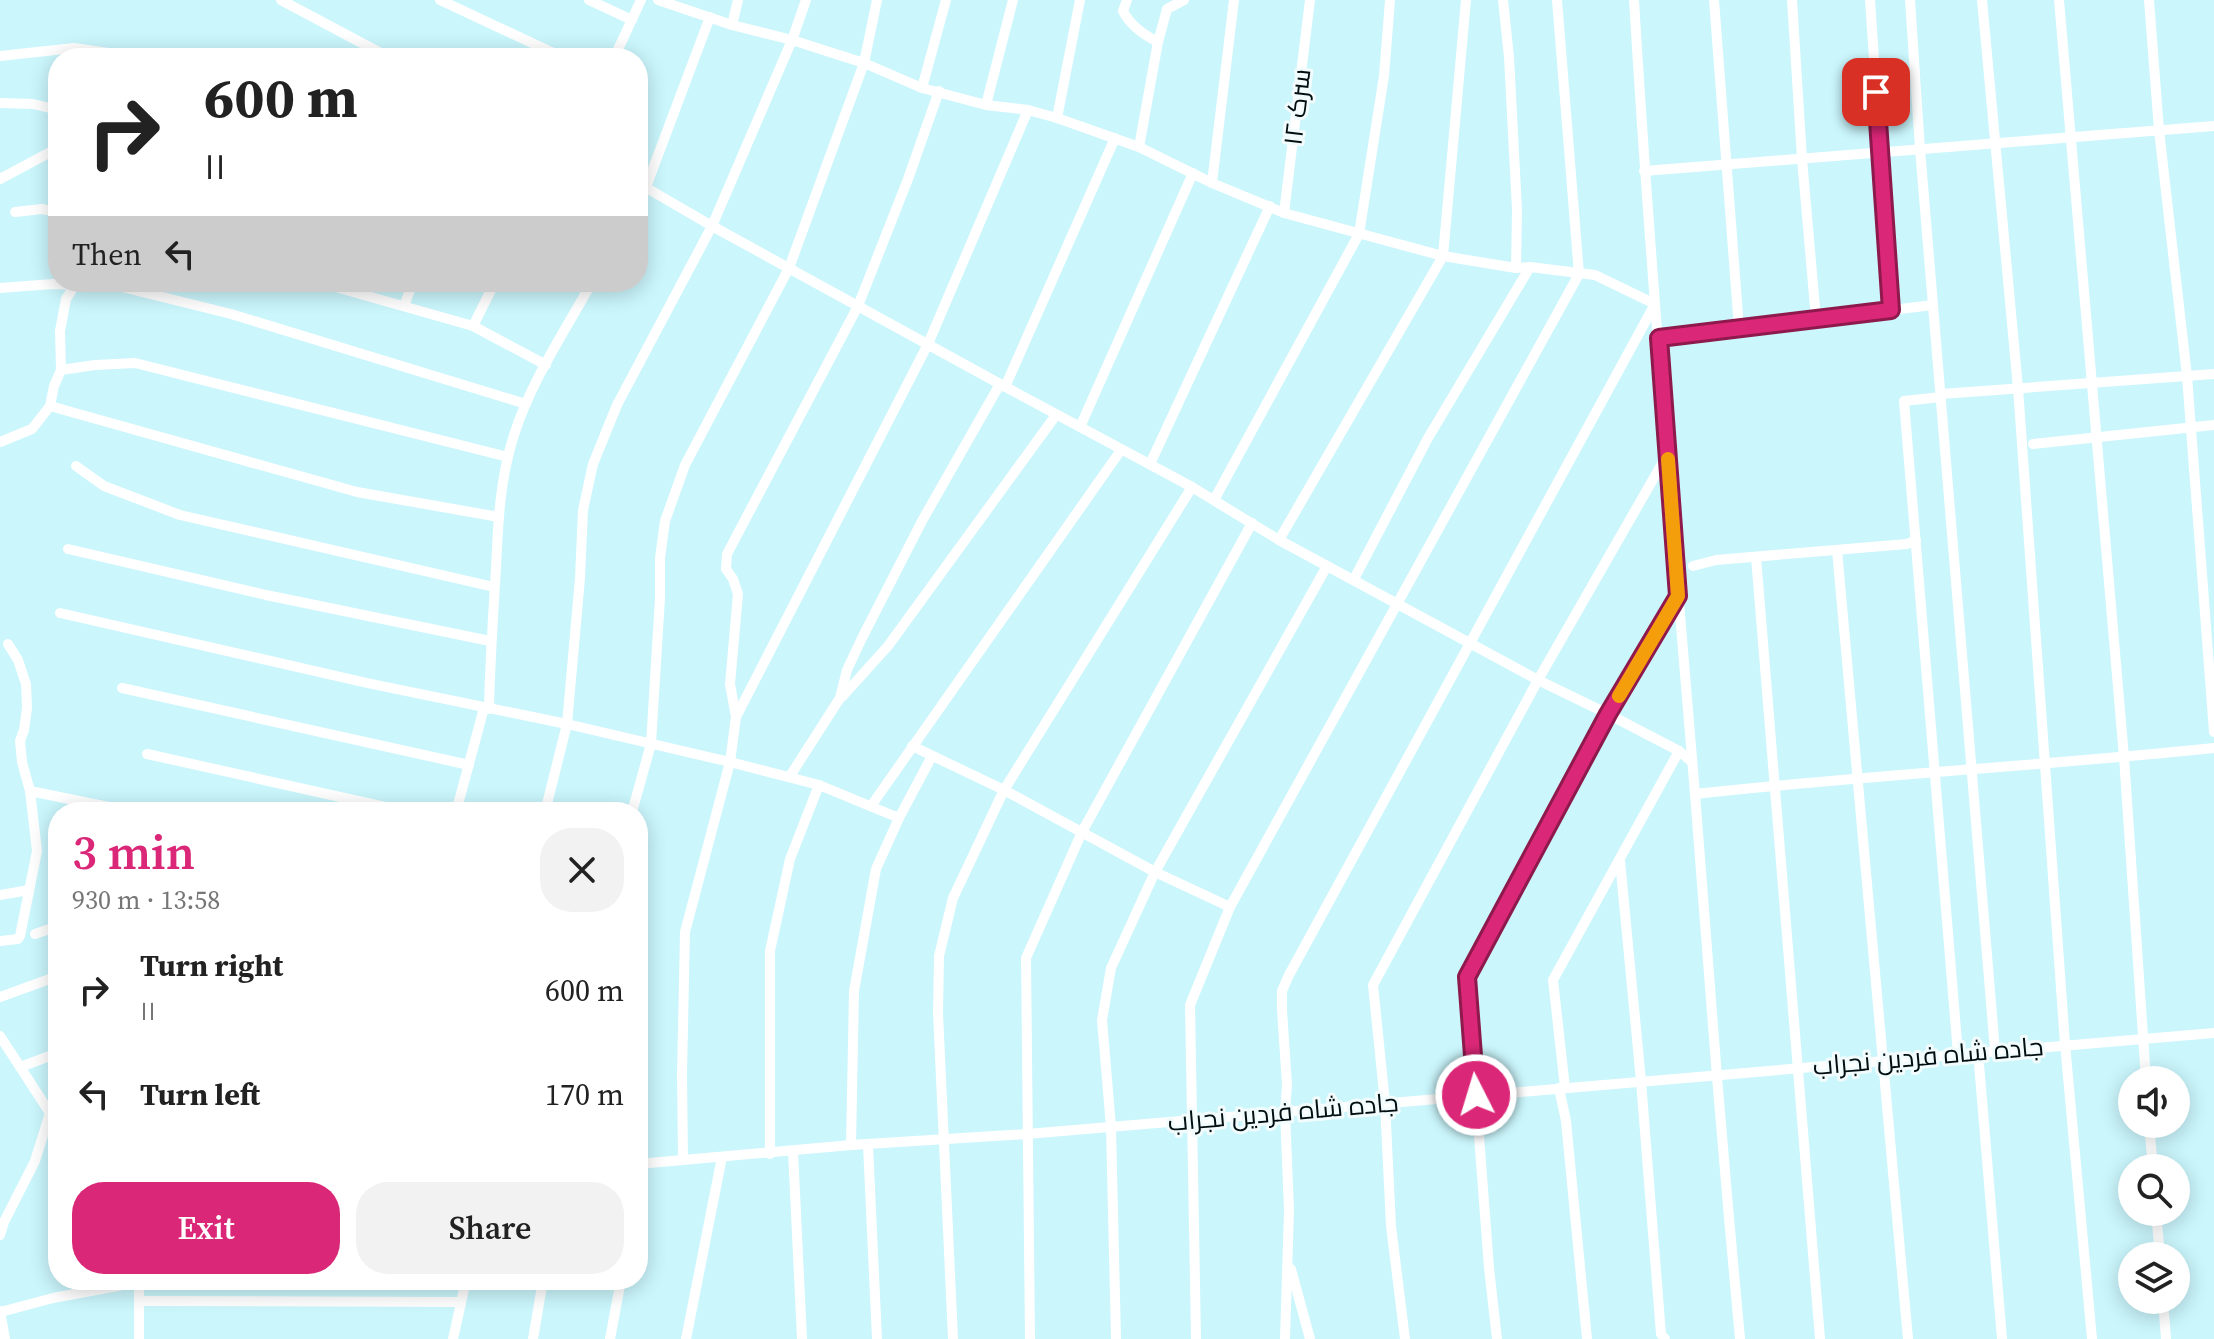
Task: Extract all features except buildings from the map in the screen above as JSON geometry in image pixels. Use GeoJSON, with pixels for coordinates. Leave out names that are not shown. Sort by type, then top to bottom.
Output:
{"type":"FeatureCollection","features":[{"type":"Feature","properties":{"kind":"street"},"geometry":{"type":"LineString","coordinates":[[281,0],[371,48]]}},
{"type":"Feature","properties":{"kind":"street"},"geometry":{"type":"LineString","coordinates":[[440,0],[543,48]]}},
{"type":"Feature","properties":{"kind":"street"},"geometry":{"type":"LineString","coordinates":[[589,0],[632,20]]}},
{"type":"Feature","properties":{"kind":"street"},"geometry":{"type":"LineString","coordinates":[[619,48],[641,0]]}},
{"type":"Feature","properties":{"kind":"street"},"geometry":{"type":"LineString","coordinates":[[658,0],[864,63],[922,88],[986,105],[1028,110],[1057,118],[1139,147],[1212,183],[1284,213],[1443,256],[1516,268],[1595,275],[1655,304]]}},
{"type":"Feature","properties":{"kind":"street"},"geometry":{"type":"LineString","coordinates":[[732,25],[738,0]]}},
{"type":"Feature","properties":{"kind":"street"},"geometry":{"type":"LineString","coordinates":[[548,802],[567,724],[583,510],[593,464],[617,405],[712,226],[792,40],[806,0]]}},
{"type":"Feature","properties":{"kind":"street"},"geometry":{"type":"LineString","coordinates":[[635,802],[651,744],[660,558],[665,521],[685,465],[789,268],[864,63],[877,0]]}},
{"type":"Feature","properties":{"kind":"street"},"geometry":{"type":"LineString","coordinates":[[922,88],[946,0]]}},
{"type":"Feature","properties":{"kind":"street"},"geometry":{"type":"LineString","coordinates":[[986,105],[1013,0]]}},
{"type":"Feature","properties":{"kind":"street"},"geometry":{"type":"LineString","coordinates":[[1057,118],[1080,0]]}},
{"type":"Feature","properties":{"kind":"street"},"geometry":{"type":"LineString","coordinates":[[1127,0],[1123,11],[1127,19],[1158,42]]}},
{"type":"Feature","properties":{"kind":"street"},"geometry":{"type":"LineString","coordinates":[[1139,147],[1167,9],[1184,0]]}},
{"type":"Feature","properties":{"kind":"street"},"geometry":{"type":"LineString","coordinates":[[1212,183],[1234,0]]}},
{"type":"Feature","properties":{"kind":"street","name":"سرک ۱۲"},"geometry":{"type":"LineString","coordinates":[[1284,213],[1310,0]]}},
{"type":"Feature","properties":{"kind":"street"},"geometry":{"type":"LineString","coordinates":[[1214,500],[1359,234],[1384,76],[1390,0]]}},
{"type":"Feature","properties":{"kind":"street"},"geometry":{"type":"LineString","coordinates":[[1279,540],[1443,256],[1466,0]]}},
{"type":"Feature","properties":{"kind":"street"},"geometry":{"type":"LineString","coordinates":[[1503,0],[1517,210],[1516,268]]}},
{"type":"Feature","properties":{"kind":"street"},"geometry":{"type":"LineString","coordinates":[[1196,1339],[1190,1005],[1230,907],[1579,274],[1557,0]]}},
{"type":"Feature","properties":{"kind":"street"},"geometry":{"type":"LineString","coordinates":[[1634,0],[1644,171],[1740,1339]]}},
{"type":"Feature","properties":{"kind":"street"},"geometry":{"type":"LineString","coordinates":[[1714,0],[1739,328]]}},
{"type":"Feature","properties":{"kind":"street"},"geometry":{"type":"LineString","coordinates":[[1792,0],[1816,319]]}},
{"type":"Feature","properties":{"kind":"street"},"geometry":{"type":"LineString","coordinates":[[1870,0],[1891,310]]}},
{"type":"Feature","properties":{"kind":"street"},"geometry":{"type":"LineString","coordinates":[[1910,0],[1995,1051]]}},
{"type":"Feature","properties":{"kind":"street"},"geometry":{"type":"LineString","coordinates":[[1982,0],[2018,388],[2043,763],[2092,1339]]}},
{"type":"Feature","properties":{"kind":"street"},"geometry":{"type":"LineString","coordinates":[[2059,0],[2124,757],[2145,1066]]}},
{"type":"Feature","properties":{"kind":"street"},"geometry":{"type":"LineString","coordinates":[[2149,0],[2159,130],[2187,376],[2214,732]]}},
{"type":"Feature","properties":{"kind":"street"},"geometry":{"type":"LineString","coordinates":[[648,170],[710,17]]}},
{"type":"Feature","properties":{"kind":"street"},"geometry":{"type":"LineString","coordinates":[[0,56],[48,51]]}},
{"type":"Feature","properties":{"kind":"street"},"geometry":{"type":"LineString","coordinates":[[683,1160],[685,932],[730,762],[736,717],[730,684],[738,594],[726,569],[727,554],[858,306],[939,91]]}},
{"type":"Feature","properties":{"kind":"street"},"geometry":{"type":"LineString","coordinates":[[0,103],[48,108]]}},
{"type":"Feature","properties":{"kind":"street"},"geometry":{"type":"LineString","coordinates":[[736,717],[928,344],[1028,110]]}},
{"type":"Feature","properties":{"kind":"street"},"geometry":{"type":"LineString","coordinates":[[1644,171],[2214,126]]}},
{"type":"Feature","properties":{"kind":"street"},"geometry":{"type":"LineString","coordinates":[[840,698],[847,670],[922,521],[1002,386],[1115,138]]}},
{"type":"Feature","properties":{"kind":"street"},"geometry":{"type":"LineString","coordinates":[[0,179],[48,153]]}},
{"type":"Feature","properties":{"kind":"street"},"geometry":{"type":"LineString","coordinates":[[1080,427],[1193,173]]}},
{"type":"Feature","properties":{"kind":"street"},"geometry":{"type":"LineString","coordinates":[[648,189],[1002,386],[1192,487],[1279,540],[1397,605],[1679,751],[1692,762]]}},
{"type":"Feature","properties":{"kind":"street"},"geometry":{"type":"LineString","coordinates":[[1150,464],[1270,206]]}},
{"type":"Feature","properties":{"kind":"street"},"geometry":{"type":"LineString","coordinates":[[15,212],[48,210]]}},
{"type":"Feature","properties":{"kind":"street"},"geometry":{"type":"LineString","coordinates":[[1354,579],[1428,438],[1530,267]]}},
{"type":"Feature","properties":{"kind":"street"},"geometry":{"type":"LineString","coordinates":[[0,288],[48,284]]}},
{"type":"Feature","properties":{"kind":"street"},"geometry":{"type":"LineString","coordinates":[[0,442],[32,429],[50,406],[61,370],[60,331],[66,299],[71,292]]}},
{"type":"Feature","properties":{"kind":"street"},"geometry":{"type":"LineString","coordinates":[[142,292],[231,314],[526,404]]}},
{"type":"Feature","properties":{"kind":"street"},"geometry":{"type":"LineString","coordinates":[[354,292],[473,326],[546,365]]}},
{"type":"Feature","properties":{"kind":"street"},"geometry":{"type":"LineString","coordinates":[[404,306],[409,292]]}},
{"type":"Feature","properties":{"kind":"street"},"geometry":{"type":"LineString","coordinates":[[473,326],[490,292]]}},
{"type":"Feature","properties":{"kind":"street"},"geometry":{"type":"LineString","coordinates":[[459,802],[486,708],[502,481],[508,457],[526,404],[586,292]]}},
{"type":"Feature","properties":{"kind":"street"},"geometry":{"type":"LineString","coordinates":[[1285,1339],[1289,1210],[1282,991],[1655,304]]}},
{"type":"Feature","properties":{"kind":"street"},"geometry":{"type":"LineString","coordinates":[[1659,338],[1933,305]]}},
{"type":"Feature","properties":{"kind":"street"},"geometry":{"type":"LineString","coordinates":[[61,370],[135,363],[508,457]]}},
{"type":"Feature","properties":{"kind":"street"},"geometry":{"type":"LineString","coordinates":[[1958,1054],[1904,401],[2018,388],[2214,374]]}},
{"type":"Feature","properties":{"kind":"street"},"geometry":{"type":"LineString","coordinates":[[50,406],[357,492],[499,517]]}},
{"type":"Feature","properties":{"kind":"street"},"geometry":{"type":"LineString","coordinates":[[790,776],[840,698],[888,646],[1056,415]]}},
{"type":"Feature","properties":{"kind":"street"},"geometry":{"type":"LineString","coordinates":[[2033,444],[2214,425]]}},
{"type":"Feature","properties":{"kind":"street"},"geometry":{"type":"LineString","coordinates":[[871,806],[1121,450]]}},
{"type":"Feature","properties":{"kind":"street"},"geometry":{"type":"LineString","coordinates":[[1405,1339],[1391,1226],[1385,1103],[1373,985],[1538,680],[1667,454]]}},
{"type":"Feature","properties":{"kind":"street"},"geometry":{"type":"LineString","coordinates":[[76,466],[104,486],[180,515],[494,587]]}},
{"type":"Feature","properties":{"kind":"street"},"geometry":{"type":"LineString","coordinates":[[953,1339],[938,1013],[939,956],[953,898],[1004,790],[1192,487]]}},
{"type":"Feature","properties":{"kind":"street"},"geometry":{"type":"LineString","coordinates":[[1030,1339],[1026,958],[1082,832],[1252,523]]}},
{"type":"Feature","properties":{"kind":"street"},"geometry":{"type":"LineString","coordinates":[[1693,566],[1716,560],[1907,544],[1916,540]]}},
{"type":"Feature","properties":{"kind":"street"},"geometry":{"type":"LineString","coordinates":[[68,549],[266,595],[490,641]]}},
{"type":"Feature","properties":{"kind":"street"},"geometry":{"type":"LineString","coordinates":[[1837,550],[1908,1339]]}},
{"type":"Feature","properties":{"kind":"street"},"geometry":{"type":"LineString","coordinates":[[1756,557],[1820,1339]]}},
{"type":"Feature","properties":{"kind":"street"},"geometry":{"type":"LineString","coordinates":[[1116,1339],[1111,1127],[1102,1020],[1111,968],[1155,872],[1327,566]]}},
{"type":"Feature","properties":{"kind":"street"},"geometry":{"type":"LineString","coordinates":[[1497,1339],[1467,977],[1608,714],[1678,596]]}},
{"type":"Feature","properties":{"kind":"street"},"geometry":{"type":"LineString","coordinates":[[60,613],[790,776],[899,818]]}},
{"type":"Feature","properties":{"kind":"street"},"geometry":{"type":"LineString","coordinates":[[0,941],[18,939],[37,851],[20,741],[27,708],[26,684],[18,660],[8,644]]}},
{"type":"Feature","properties":{"kind":"street"},"geometry":{"type":"LineString","coordinates":[[122,688],[469,765]]}},
{"type":"Feature","properties":{"kind":"street"},"geometry":{"type":"LineString","coordinates":[[912,746],[1004,790],[1155,872],[1230,907]]}},
{"type":"Feature","properties":{"kind":"street"},"geometry":{"type":"LineString","coordinates":[[1695,794],[2214,748]]}},
{"type":"Feature","properties":{"kind":"street"},"geometry":{"type":"LineString","coordinates":[[1587,1339],[1553,980],[1679,751]]}},
{"type":"Feature","properties":{"kind":"street"},"geometry":{"type":"LineString","coordinates":[[147,754],[363,802]]}},
{"type":"Feature","properties":{"kind":"street"},"geometry":{"type":"LineString","coordinates":[[851,1145],[854,991],[876,869],[932,756]]}},
{"type":"Feature","properties":{"kind":"street"},"geometry":{"type":"LineString","coordinates":[[770,1154],[770,951],[790,859],[819,785]]}},
{"type":"Feature","properties":{"kind":"street"},"geometry":{"type":"LineString","coordinates":[[30,791],[84,802]]}},
{"type":"Feature","properties":{"kind":"street"},"geometry":{"type":"LineString","coordinates":[[1620,861],[1661,1334],[1665,1339]]}},
{"type":"Feature","properties":{"kind":"street"},"geometry":{"type":"LineString","coordinates":[[0,895],[29,890]]}},
{"type":"Feature","properties":{"kind":"street"},"geometry":{"type":"LineString","coordinates":[[35,934],[48,929]]}},
{"type":"Feature","properties":{"kind":"street"},"geometry":{"type":"LineString","coordinates":[[0,997],[48,980]]}},
{"type":"Feature","properties":{"kind":"street","name":"جاده شاه فردین نجراب"},"geometry":{"type":"LineString","coordinates":[[648,1164],[2214,1033]]}},
{"type":"Feature","properties":{"kind":"street"},"geometry":{"type":"LineString","coordinates":[[0,1036],[48,1110]]}},
{"type":"Feature","properties":{"kind":"street"},"geometry":{"type":"LineString","coordinates":[[1978,1052],[2002,1339]]}},
{"type":"Feature","properties":{"kind":"street"},"geometry":{"type":"LineString","coordinates":[[20,1067],[48,1057]]}},
{"type":"Feature","properties":{"kind":"street"},"geometry":{"type":"LineString","coordinates":[[0,1235],[35,1161],[48,1119]]}},
{"type":"Feature","properties":{"kind":"street"},"geometry":{"type":"LineString","coordinates":[[868,1145],[877,1339]]}},
{"type":"Feature","properties":{"kind":"street"},"geometry":{"type":"LineString","coordinates":[[793,1151],[802,1339]]}},
{"type":"Feature","properties":{"kind":"street"},"geometry":{"type":"LineString","coordinates":[[686,1339],[722,1157]]}},
{"type":"Feature","properties":{"kind":"street"},"geometry":{"type":"LineString","coordinates":[[1287,1256],[1310,1339]]}},
{"type":"Feature","properties":{"kind":"street"},"geometry":{"type":"LineString","coordinates":[[5,1339],[0,1311],[88,1290]]}},
{"type":"Feature","properties":{"kind":"street"},"geometry":{"type":"LineString","coordinates":[[139,1339],[141,1290]]}},
{"type":"Feature","properties":{"kind":"street"},"geometry":{"type":"LineString","coordinates":[[453,1339],[464,1290]]}},
{"type":"Feature","properties":{"kind":"street"},"geometry":{"type":"LineString","coordinates":[[533,1339],[541,1290]]}},
{"type":"Feature","properties":{"kind":"street"},"geometry":{"type":"LineString","coordinates":[[610,1339],[619,1290]]}},
{"type":"Feature","properties":{"kind":"street"},"geometry":{"type":"LineString","coordinates":[[141,1301],[461,1302]]}},
{"type":"Feature","properties":{"kind":"street"},"geometry":{"type":"LineString","coordinates":[[2164,1314],[2166,1339]]}},
{"type":"Feature","properties":{"kind":"slow traffic"},"geometry":{"type":"LineString","coordinates":[[1619,696],[1678,596],[1668,459]]}},
{"type":"Feature","properties":{"kind":"route"},"geometry":{"type":"LineString","coordinates":[[1476,1095],[1467,977],[1608,714],[1678,596],[1659,338],[1891,310],[1876,92]]}}]}
